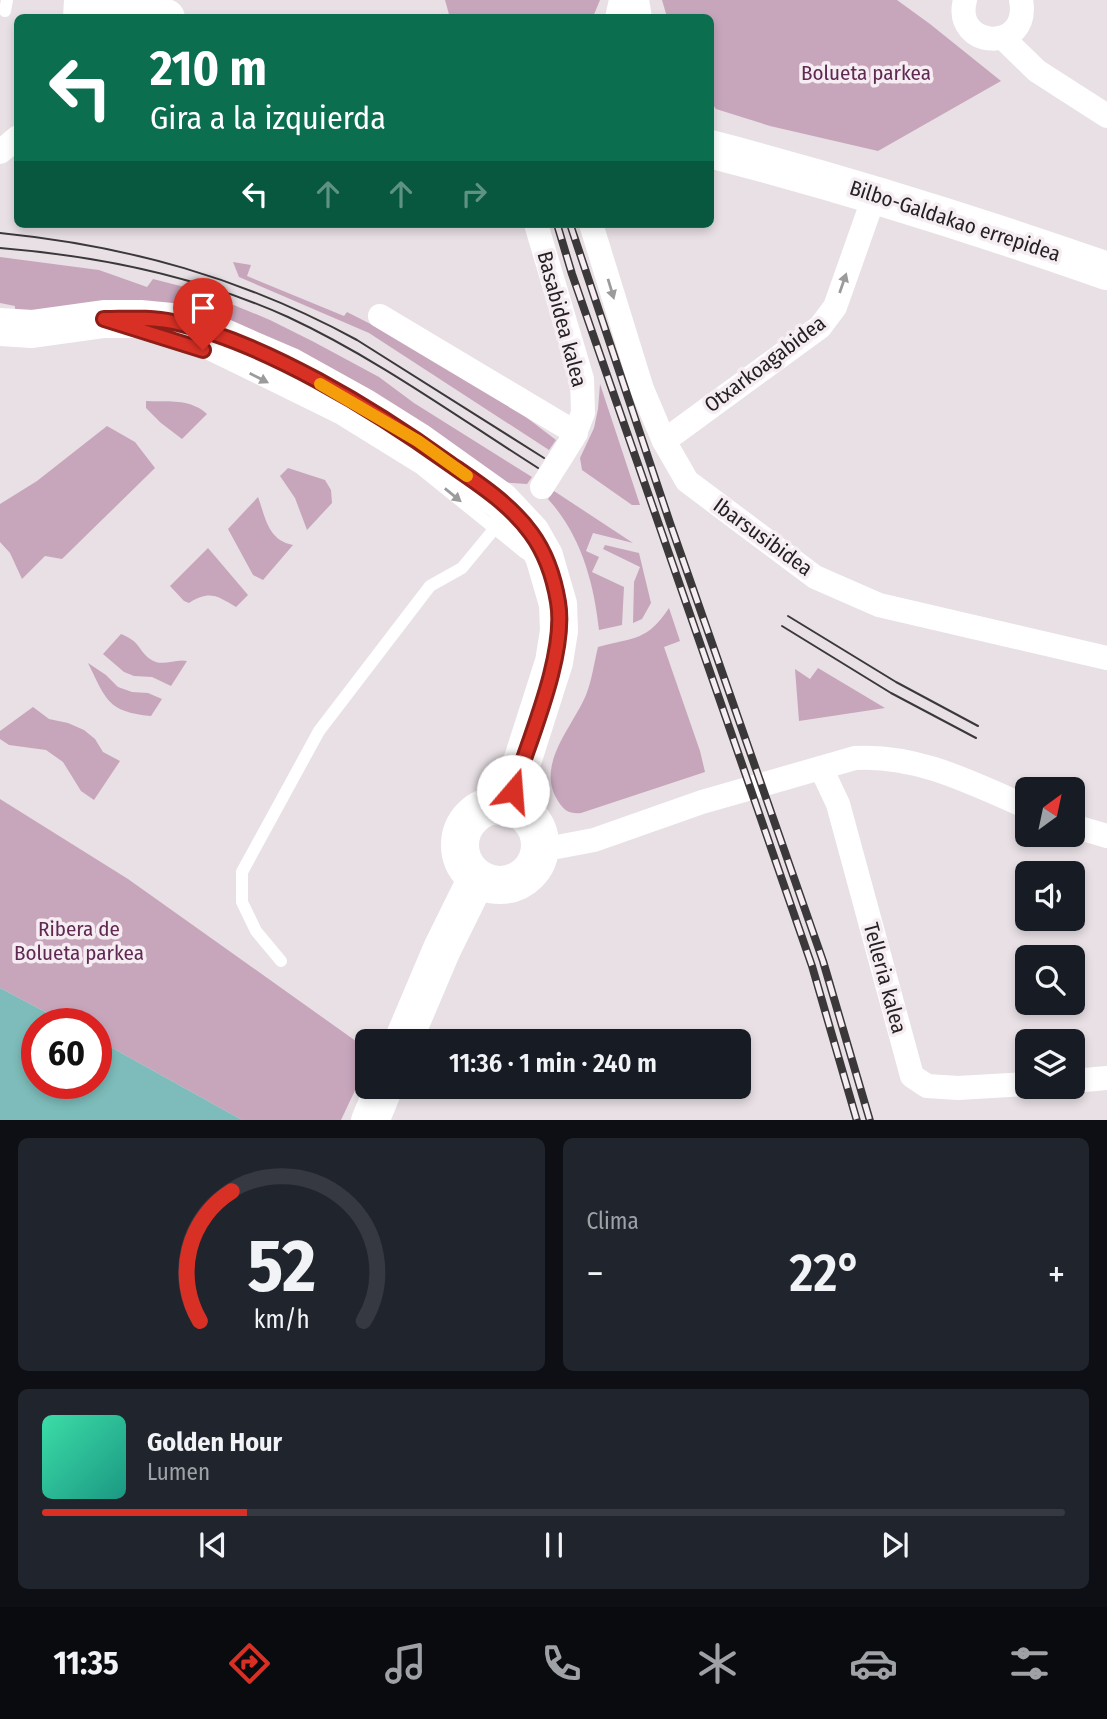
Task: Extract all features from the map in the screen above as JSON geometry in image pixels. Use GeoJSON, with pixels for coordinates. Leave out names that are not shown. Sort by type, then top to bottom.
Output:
{"type":"FeatureCollection","features":[{"type":"Feature","properties":{"kind":"main road"},"geometry":{"type":"LineString","coordinates":[[94,0],[150,14]]}},
{"type":"Feature","properties":{"kind":"main road","name":"Bilbo-Galdakao errepidea"},"geometry":{"type":"LineString","coordinates":[[714,150],[875,194],[1107,271]]}},
{"type":"Feature","properties":{"kind":"main road"},"geometry":{"type":"LineString","coordinates":[[0,327],[32,328],[104,319],[171,321],[212,333],[291,367],[363,407],[418,441],[501,501],[531,533],[544,556],[558,604],[559,631],[554,662],[508,806]]}},
{"type":"Feature","properties":{"kind":"main road"},"geometry":{"type":"LineString","coordinates":[[496,805],[519,810],[536,826],[541,850],[537,863],[528,874],[517,882],[503,886],[489,884],[477,878],[462,860],[459,847],[466,824],[484,808],[496,805]]}},
{"type":"Feature","properties":{"kind":"main road"},"geometry":{"type":"LineString","coordinates":[[408,1029],[442,949],[477,878]]}},
{"type":"Feature","properties":{"kind":"main road"},"geometry":{"type":"LineString","coordinates":[[370,1120],[379,1099]]}},
{"type":"Feature","properties":{"kind":"street"},"geometry":{"type":"LineString","coordinates":[[957,3],[967,24],[986,39],[1003,38],[1011,34],[1022,19],[1021,0]]}},
{"type":"Feature","properties":{"kind":"street"},"geometry":{"type":"LineString","coordinates":[[1003,38],[1037,71],[1107,116]]}},
{"type":"Feature","properties":{"kind":"street","name":"Bilbo-Galdakao errepidea"},"geometry":{"type":"LineString","coordinates":[[714,133],[771,151],[803,173]]}},
{"type":"Feature","properties":{"kind":"street"},"geometry":{"type":"LineString","coordinates":[[0,152],[14,140]]}},
{"type":"Feature","properties":{"kind":"street","name":"Otxarkoagabidea"},"geometry":{"type":"LineString","coordinates":[[664,441],[820,327],[829,317],[835,307],[875,194]]}},
{"type":"Feature","properties":{"kind":"street","name":"Basabidea kalea"},"geometry":{"type":"LineString","coordinates":[[537,228],[582,379],[583,412],[573,438],[542,487]]}},
{"type":"Feature","properties":{"kind":"street","name":"Ibarsusibidea"},"geometry":{"type":"LineString","coordinates":[[592,228],[642,389],[664,441],[687,481],[814,576],[879,605],[1107,658]]}},
{"type":"Feature","properties":{"kind":"street"},"geometry":{"type":"LineString","coordinates":[[380,316],[573,438]]}},
{"type":"Feature","properties":{"kind":"street"},"geometry":{"type":"LineString","coordinates":[[541,850],[594,840],[702,802],[855,758],[877,756],[913,762],[951,774],[1015,802]]}},
{"type":"Feature","properties":{"kind":"street","name":"Telleria kalea"},"geometry":{"type":"LineString","coordinates":[[821,768],[838,804],[912,1076],[927,1086],[958,1088],[1015,1085]]}},
{"type":"Feature","properties":{"kind":"street"},"geometry":{"type":"LineString","coordinates":[[1085,830],[1107,836]]}},
{"type":"Feature","properties":{"kind":"street"},"geometry":{"type":"LineString","coordinates":[[1085,1080],[1107,1078]]}},
{"type":"Feature","properties":{"kind":"lane"},"geometry":{"type":"LineString","coordinates":[[104,319],[153,334]]}},
{"type":"Feature","properties":{"kind":"lane"},"geometry":{"type":"LineString","coordinates":[[178,342],[203,350],[337,417],[421,469],[552,578]]}},
{"type":"Feature","properties":{"kind":"lane"},"geometry":{"type":"LineString","coordinates":[[281,961],[256,931],[243,902],[242,872],[327,720],[430,586],[462,568],[495,528]]}},
{"type":"Feature","properties":{"kind":"green space"},"geometry":{"type":"Polygon","coordinates":[[[445,0],[600,0],[594,14],[449,14],[445,0]]]}},
{"type":"Feature","properties":{"kind":"green space","name":"Bolueta parkea"},"geometry":{"type":"Polygon","coordinates":[[[662,0],[897,0],[1001,81],[878,151],[770,126],[716,109],[714,14],[666,14],[662,0]]]}},
{"type":"Feature","properties":{"kind":"green space"},"geometry":{"type":"Polygon","coordinates":[[[0,257],[99,270],[147,287],[153,279],[200,291],[270,320],[379,377],[414,403],[532,477],[527,484],[498,482],[287,346],[231,320],[202,311],[15,316],[15,306],[0,303],[0,257]]]}},
{"type":"Feature","properties":{"kind":"green space"},"geometry":{"type":"Polygon","coordinates":[[[233,262],[251,265],[247,276],[344,316],[347,312],[396,337],[518,411],[556,440],[549,450],[369,333],[239,277],[233,262]]]}},
{"type":"Feature","properties":{"kind":"green space"},"geometry":{"type":"Polygon","coordinates":[[[600,384],[640,505],[632,505],[582,470],[580,458],[594,428],[600,384]]]}},
{"type":"Feature","properties":{"kind":"green space"},"geometry":{"type":"Polygon","coordinates":[[[146,401],[186,403],[207,414],[182,439],[146,408],[146,401]]]}},
{"type":"Feature","properties":{"kind":"green space"},"geometry":{"type":"Polygon","coordinates":[[[107,426],[135,442],[155,468],[62,559],[45,556],[22,579],[10,553],[0,542],[0,504],[37,481],[107,426]]]}},
{"type":"Feature","properties":{"kind":"green space"},"geometry":{"type":"Polygon","coordinates":[[[288,468],[325,480],[331,490],[332,503],[307,530],[295,498],[280,476],[288,468]]]}},
{"type":"Feature","properties":{"kind":"green space"},"geometry":{"type":"Polygon","coordinates":[[[554,491],[633,543],[593,533],[586,551],[599,557],[592,572],[624,587],[622,625],[599,630],[594,595],[584,560],[569,528],[548,499],[554,491]]]}},
{"type":"Feature","properties":{"kind":"green space"},"geometry":{"type":"Polygon","coordinates":[[[258,497],[273,533],[293,545],[263,580],[253,575],[228,529],[258,497]]]}},
{"type":"Feature","properties":{"kind":"green space"},"geometry":{"type":"Polygon","coordinates":[[[605,545],[639,553],[651,603],[642,619],[633,623],[634,582],[640,567],[603,549],[605,545]]]}},
{"type":"Feature","properties":{"kind":"green space"},"geometry":{"type":"Polygon","coordinates":[[[208,548],[248,595],[236,607],[213,596],[189,603],[170,586],[208,548]]]}},
{"type":"Feature","properties":{"kind":"green space"},"geometry":{"type":"Polygon","coordinates":[[[669,608],[680,641],[664,647],[705,772],[581,813],[568,811],[558,801],[552,787],[553,760],[586,695],[598,647],[647,632],[669,608]]]}},
{"type":"Feature","properties":{"kind":"green space"},"geometry":{"type":"Polygon","coordinates":[[[121,634],[136,643],[155,662],[187,661],[171,686],[152,677],[134,676],[124,672],[103,654],[121,634]]]}},
{"type":"Feature","properties":{"kind":"green space"},"geometry":{"type":"Polygon","coordinates":[[[88,663],[118,687],[132,692],[148,693],[162,699],[151,716],[125,711],[110,702],[88,663]]]}},
{"type":"Feature","properties":{"kind":"green space"},"geometry":{"type":"Polygon","coordinates":[[[818,668],[885,708],[799,721],[795,669],[810,679],[818,668]]]}},
{"type":"Feature","properties":{"kind":"green space"},"geometry":{"type":"Polygon","coordinates":[[[33,707],[49,719],[84,730],[95,739],[103,752],[120,761],[94,800],[81,791],[63,762],[46,750],[9,745],[0,739],[0,731],[33,707]]]}},
{"type":"Feature","properties":{"kind":"green space","name":"Ribera de Bolueta parkea"},"geometry":{"type":"Polygon","coordinates":[[[0,799],[128,879],[355,1040],[355,1090],[341,1120],[242,1120],[112,1048],[112,1008],[38,1008],[0,988],[0,799]]]}},
{"type":"Feature","properties":{"kind":"water"},"geometry":{"type":"Polygon","coordinates":[[[0,988],[38,1008],[21,1008],[21,1099],[112,1099],[112,1048],[242,1120],[0,1120],[0,988]]]}},
{"type":"Feature","properties":{"kind":"tram line"},"geometry":{"type":"LineString","coordinates":[[0,233],[94,246],[140,256],[228,282],[271,299],[357,340],[544,458]]}},
{"type":"Feature","properties":{"kind":"tram line"},"geometry":{"type":"LineString","coordinates":[[0,248],[74,256],[147,270],[219,290],[254,303],[288,317],[353,351],[538,468]]}},
{"type":"Feature","properties":{"kind":"tram line"},"geometry":{"type":"LineString","coordinates":[[788,616],[896,682],[978,726]]}},
{"type":"Feature","properties":{"kind":"tram line"},"geometry":{"type":"LineString","coordinates":[[782,626],[891,693],[976,738]]}},
{"type":"Feature","properties":{"kind":"railway"},"geometry":{"type":"LineString","coordinates":[[558,228],[812,966],[857,1120]]}},
{"type":"Feature","properties":{"kind":"railway"},"geometry":{"type":"LineString","coordinates":[[571,228],[670,523],[823,961],[870,1120]]}},
{"type":"Feature","properties":{"kind":"slow traffic"},"geometry":{"type":"LineString","coordinates":[[320,384],[418,441],[467,476]]}},
{"type":"Feature","properties":{"kind":"route"},"geometry":{"type":"LineString","coordinates":[[203,350],[104,319],[171,321],[212,333],[291,367],[418,441],[501,501],[531,533],[552,578],[558,604],[559,631],[554,662],[513,791]]}}]}
